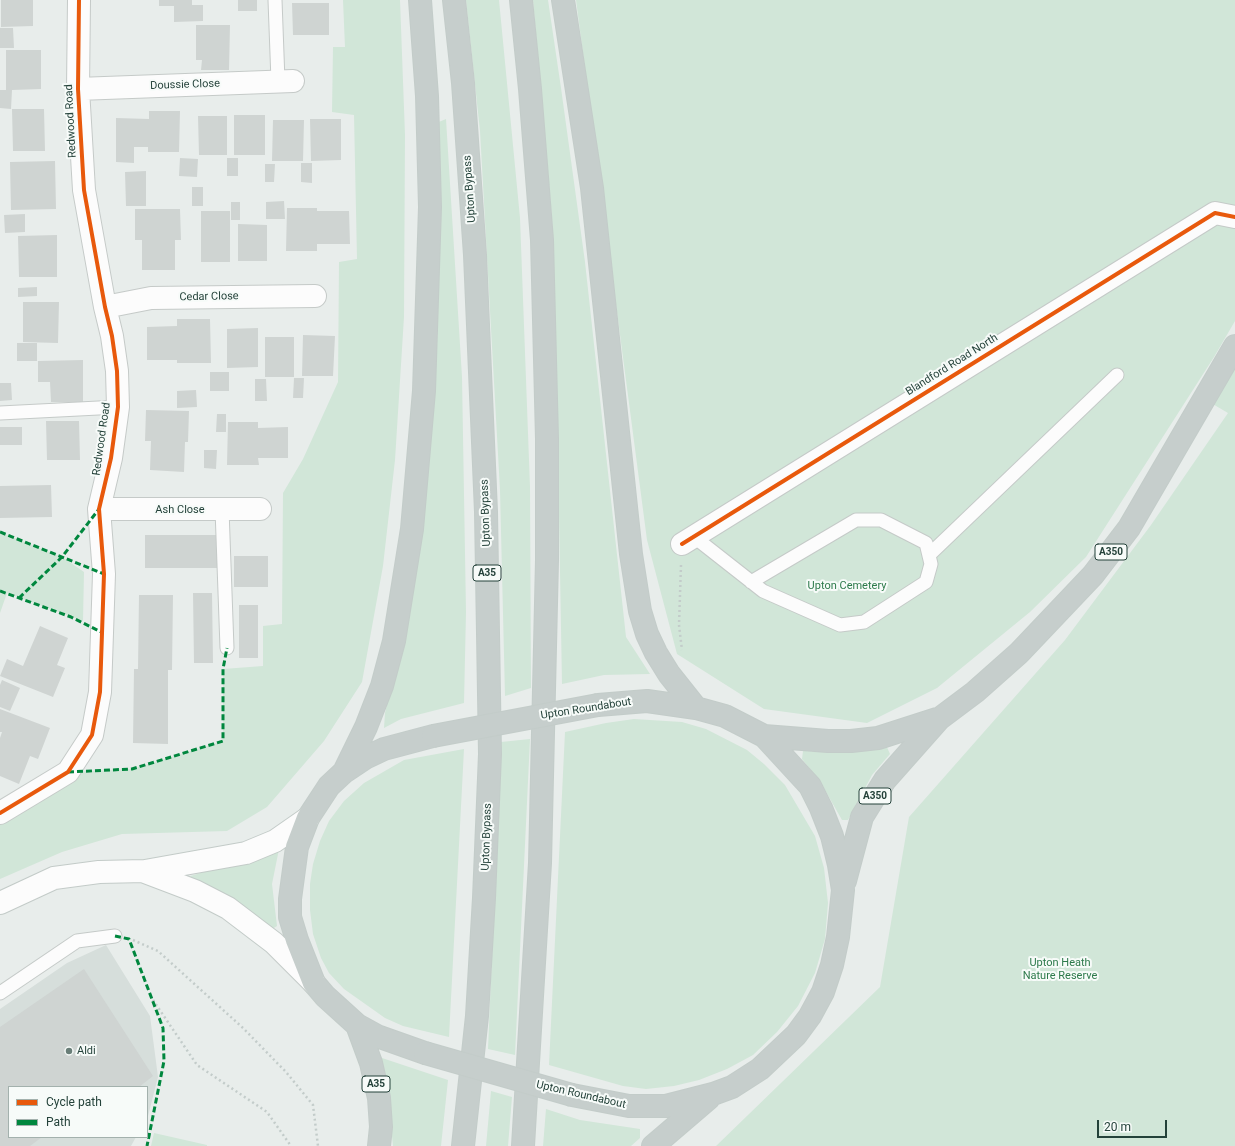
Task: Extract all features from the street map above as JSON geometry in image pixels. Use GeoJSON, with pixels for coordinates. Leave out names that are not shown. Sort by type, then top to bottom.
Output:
{"type":"FeatureCollection","features":[{"type":"Feature","properties":{"kind":"highway"},"geometry":{"type":"LineString","coordinates":[[344,772],[366,727],[384,679],[397,627],[412,529],[424,391],[430,215],[427,96],[420,0]]}},
{"type":"Feature","properties":{"kind":"highway","name":"Upton Bypass"},"geometry":{"type":"LineString","coordinates":[[454,0],[463,83],[475,255],[486,512],[490,754],[477,1016],[463,1146]]}},
{"type":"Feature","properties":{"kind":"highway"},"geometry":{"type":"LineString","coordinates":[[521,0],[530,89],[542,240],[547,439],[547,560],[540,863],[523,1146]]}},
{"type":"Feature","properties":{"kind":"highway"},"geometry":{"type":"LineString","coordinates":[[563,0],[592,188],[630,540],[640,611],[647,634],[656,653],[669,674],[696,708]]}},
{"type":"Feature","properties":{"kind":"highway","name":"A350"},"geometry":{"type":"LineString","coordinates":[[843,890],[857,833],[865,812],[885,780],[938,719],[975,692],[1019,653],[1093,575],[1129,528],[1235,346]]}},
{"type":"Feature","properties":{"kind":"highway","name":"Upton Roundabout"},"geometry":{"type":"LineString","coordinates":[[647,701],[696,708],[725,716],[764,736],[810,786],[821,808],[834,843],[843,890],[838,937],[832,965],[823,992],[810,1016],[796,1035],[765,1064],[732,1086],[713,1094],[666,1106],[630,1106],[572,1095],[425,1053],[383,1039],[358,1025],[324,996],[314,983],[296,940],[290,917],[292,870],[297,847],[308,818],[330,786],[344,772],[365,758],[384,749],[432,736],[598,705],[647,701]]}},
{"type":"Feature","properties":{"kind":"highway","name":"A350"},"geometry":{"type":"LineString","coordinates":[[764,736],[828,741],[851,741],[878,738],[938,719]]}},
{"type":"Feature","properties":{"kind":"highway","name":"A35"},"geometry":{"type":"LineString","coordinates":[[358,1025],[371,1063],[379,1098],[381,1127],[379,1146]]}},
{"type":"Feature","properties":{"kind":"highway"},"geometry":{"type":"LineString","coordinates":[[653,1146],[713,1094]]}},
{"type":"Feature","properties":{"kind":"street","name":"Redwood Road"},"geometry":{"type":"LineString","coordinates":[[0,813],[68,772],[92,736],[100,692],[104,574],[99,509],[110,458],[118,407],[117,371],[112,336],[105,307],[84,190],[78,89],[79,0]]}},
{"type":"Feature","properties":{"kind":"street","name":"Doussie Close"},"geometry":{"type":"LineString","coordinates":[[78,89],[285,81]]}},
{"type":"Feature","properties":{"kind":"street","name":"Blandford Road North"},"geometry":{"type":"LineString","coordinates":[[687,540],[1215,213],[1235,217]]}},
{"type":"Feature","properties":{"kind":"street","name":"Cedar Close"},"geometry":{"type":"LineString","coordinates":[[105,307],[151,298],[315,296]]}},
{"type":"Feature","properties":{"kind":"street","name":"Ash Close"},"geometry":{"type":"LineString","coordinates":[[99,509],[260,509]]}},
{"type":"Feature","properties":{"kind":"street"},"geometry":{"type":"LineString","coordinates":[[0,903],[54,878],[99,872],[145,872],[246,853],[275,841],[308,818]]}},
{"type":"Feature","properties":{"kind":"street"},"geometry":{"type":"LineString","coordinates":[[145,872],[195,890],[228,908],[274,943],[314,983]]}},
{"type":"Feature","properties":{"kind":"lane"},"geometry":{"type":"LineString","coordinates":[[275,0],[285,81]]}},
{"type":"Feature","properties":{"kind":"lane"},"geometry":{"type":"LineString","coordinates":[[929,555],[1117,375]]}},
{"type":"Feature","properties":{"kind":"lane"},"geometry":{"type":"LineString","coordinates":[[0,413],[118,407]]}},
{"type":"Feature","properties":{"kind":"lane"},"geometry":{"type":"LineString","coordinates":[[222,510],[227,648]]}},
{"type":"Feature","properties":{"kind":"lane"},"geometry":{"type":"LineString","coordinates":[[687,540],[764,591],[840,625],[864,622],[926,582],[931,564],[926,543],[881,520],[856,520],[751,582]]}},
{"type":"Feature","properties":{"kind":"lane"},"geometry":{"type":"LineString","coordinates":[[0,993],[78,941],[115,936]]}},
{"type":"Feature","properties":{"kind":"path"},"geometry":{"type":"LineString","coordinates":[[685,656],[682,650],[679,625],[687,540]]}},
{"type":"Feature","properties":{"kind":"path"},"geometry":{"type":"LineString","coordinates":[[129,939],[158,951],[243,1028],[286,1072],[313,1105],[318,1146]]}},
{"type":"Feature","properties":{"kind":"path"},"geometry":{"type":"LineString","coordinates":[[154,1000],[197,1065],[267,1112],[291,1146]]}},
{"type":"Feature","properties":{"kind":"shaded area","name":"Aldi"},"geometry":{"type":"Polygon","coordinates":[[[106,945],[150,1016],[158,1077],[148,1116],[148,1086],[8,1086],[8,1138],[135,1138],[131,1146],[0,1146],[0,1009],[67,963],[106,945]]]}},
{"type":"Feature","properties":{"kind":"green space"},"geometry":{"type":"Polygon","coordinates":[[[343,0],[400,0],[405,135],[404,317],[395,460],[383,566],[362,682],[324,741],[267,807],[227,831],[122,834],[62,852],[0,879],[0,813],[68,772],[132,769],[223,741],[223,669],[263,666],[263,626],[282,624],[283,493],[303,459],[338,382],[339,262],[357,259],[354,115],[332,112],[333,47],[345,47],[343,0]]]}},
{"type":"Feature","properties":{"kind":"green space"},"geometry":{"type":"Polygon","coordinates":[[[466,0],[499,0],[520,218],[530,487],[531,688],[505,696],[500,490],[480,131],[466,0]]]}},
{"type":"Feature","properties":{"kind":"green space"},"geometry":{"type":"Polygon","coordinates":[[[533,0],[548,0],[561,88],[585,262],[626,637],[650,674],[604,675],[562,684],[556,347],[552,219],[533,0]]]}},
{"type":"Feature","properties":{"kind":"green space","name":"Upton Cemetery"},"geometry":{"type":"Polygon","coordinates":[[[576,0],[1235,0],[1235,321],[1214,357],[1086,557],[1030,612],[937,688],[867,723],[764,709],[677,654],[647,540],[576,0]]]}},
{"type":"Feature","properties":{"kind":"green space"},"geometry":{"type":"Polygon","coordinates":[[[446,119],[462,377],[466,612],[464,703],[401,719],[384,728],[385,713],[415,578],[437,352],[438,192],[434,124],[446,119]]]}},
{"type":"Feature","properties":{"kind":"green space","name":"Upton Heath Nature Reserve"},"geometry":{"type":"Polygon","coordinates":[[[1235,365],[1235,1146],[716,1146],[880,987],[909,817],[1065,640],[1151,525],[1228,413],[1211,403],[1235,365]]]}},
{"type":"Feature","properties":{"kind":"green space"},"geometry":{"type":"Polygon","coordinates":[[[0,532],[62,557],[84,572],[83,621],[7,593],[0,613],[0,532]]]}},
{"type":"Feature","properties":{"kind":"green space"},"geometry":{"type":"Polygon","coordinates":[[[634,719],[682,722],[706,729],[747,750],[764,764],[785,785],[815,836],[824,868],[828,903],[825,939],[815,973],[798,1006],[777,1032],[753,1055],[727,1069],[699,1080],[674,1086],[646,1089],[623,1086],[549,1065],[565,732],[606,723],[634,719]]]}},
{"type":"Feature","properties":{"kind":"green space"},"geometry":{"type":"Polygon","coordinates":[[[530,739],[515,1055],[488,1049],[501,742],[530,739]]]}},
{"type":"Feature","properties":{"kind":"green space"},"geometry":{"type":"Polygon","coordinates":[[[886,745],[890,754],[872,775],[848,820],[842,820],[821,783],[802,759],[803,751],[854,752],[886,745]]]}},
{"type":"Feature","properties":{"kind":"green space"},"geometry":{"type":"Polygon","coordinates":[[[464,749],[449,1037],[403,1026],[385,1018],[344,989],[329,973],[321,958],[313,934],[310,910],[310,884],[313,864],[320,841],[329,821],[344,801],[364,783],[404,760],[464,749]]]}},
{"type":"Feature","properties":{"kind":"green space"},"geometry":{"type":"Polygon","coordinates":[[[279,849],[272,884],[277,926],[269,931],[184,878],[279,849]]]}},
{"type":"Feature","properties":{"kind":"green space"},"geometry":{"type":"Polygon","coordinates":[[[379,1057],[448,1080],[441,1146],[393,1146],[386,1080],[379,1057]]]}},
{"type":"Feature","properties":{"kind":"green space"},"geometry":{"type":"Polygon","coordinates":[[[491,1091],[512,1097],[508,1146],[486,1146],[491,1091]]]}},
{"type":"Feature","properties":{"kind":"green space"},"geometry":{"type":"Polygon","coordinates":[[[546,1109],[580,1120],[640,1129],[640,1138],[631,1146],[543,1146],[546,1109]]]}},
{"type":"Feature","properties":{"kind":"green space"},"geometry":{"type":"Polygon","coordinates":[[[154,1133],[207,1145],[207,1146],[151,1146],[154,1133]]]}},
{"type":"Feature","properties":{"kind":"building"},"geometry":{"type":"Polygon","coordinates":[[[1,0],[33,0],[33,26],[1,27],[1,0]]]}},
{"type":"Feature","properties":{"kind":"building"},"geometry":{"type":"Polygon","coordinates":[[[159,0],[192,0],[192,5],[203,5],[203,21],[174,22],[174,6],[159,6],[159,0]]]}},
{"type":"Feature","properties":{"kind":"building"},"geometry":{"type":"Polygon","coordinates":[[[238,0],[257,0],[257,11],[238,11],[238,0]]]}},
{"type":"Feature","properties":{"kind":"building"},"geometry":{"type":"Polygon","coordinates":[[[292,3],[329,3],[329,35],[293,35],[292,3]]]}},
{"type":"Feature","properties":{"kind":"building"},"geometry":{"type":"Polygon","coordinates":[[[196,25],[230,25],[229,70],[201,70],[202,60],[196,60],[196,25]]]}},
{"type":"Feature","properties":{"kind":"building"},"geometry":{"type":"Polygon","coordinates":[[[0,28],[13,28],[14,48],[0,48],[0,28]]]}},
{"type":"Feature","properties":{"kind":"building"},"geometry":{"type":"Polygon","coordinates":[[[6,50],[41,50],[41,89],[12,90],[11,109],[0,108],[0,90],[6,90],[6,50]]]}},
{"type":"Feature","properties":{"kind":"building"},"geometry":{"type":"Polygon","coordinates":[[[12,109],[44,109],[45,151],[13,151],[12,109]]]}},
{"type":"Feature","properties":{"kind":"building"},"geometry":{"type":"Polygon","coordinates":[[[149,111],[180,111],[179,152],[148,152],[148,147],[134,147],[134,163],[116,162],[116,118],[149,119],[149,111]]]}},
{"type":"Feature","properties":{"kind":"building"},"geometry":{"type":"Polygon","coordinates":[[[234,115],[265,115],[265,155],[234,155],[234,115]]]}},
{"type":"Feature","properties":{"kind":"building"},"geometry":{"type":"Polygon","coordinates":[[[198,116],[227,116],[227,155],[199,155],[198,116]]]}},
{"type":"Feature","properties":{"kind":"building"},"geometry":{"type":"Polygon","coordinates":[[[310,119],[341,119],[341,160],[311,161],[310,119]]]}},
{"type":"Feature","properties":{"kind":"building"},"geometry":{"type":"Polygon","coordinates":[[[273,120],[304,120],[303,161],[272,161],[273,120]]]}},
{"type":"Feature","properties":{"kind":"building"},"geometry":{"type":"Polygon","coordinates":[[[180,158],[198,159],[197,177],[179,176],[180,158]]]}},
{"type":"Feature","properties":{"kind":"building"},"geometry":{"type":"Polygon","coordinates":[[[227,158],[238,158],[238,176],[227,176],[227,158]]]}},
{"type":"Feature","properties":{"kind":"building"},"geometry":{"type":"Polygon","coordinates":[[[55,161],[56,209],[11,210],[10,162],[55,161]]]}},
{"type":"Feature","properties":{"kind":"building"},"geometry":{"type":"Polygon","coordinates":[[[301,163],[312,163],[312,183],[301,182],[301,163]]]}},
{"type":"Feature","properties":{"kind":"building"},"geometry":{"type":"Polygon","coordinates":[[[265,164],[275,164],[274,182],[265,182],[265,164]]]}},
{"type":"Feature","properties":{"kind":"building"},"geometry":{"type":"Polygon","coordinates":[[[146,171],[146,206],[126,206],[125,172],[146,171]]]}},
{"type":"Feature","properties":{"kind":"building"},"geometry":{"type":"Polygon","coordinates":[[[192,187],[203,187],[203,206],[192,206],[192,187]]]}},
{"type":"Feature","properties":{"kind":"building"},"geometry":{"type":"Polygon","coordinates":[[[284,201],[285,219],[266,219],[266,202],[284,201]]]}},
{"type":"Feature","properties":{"kind":"building"},"geometry":{"type":"Polygon","coordinates":[[[231,202],[240,202],[240,220],[231,220],[231,202]]]}},
{"type":"Feature","properties":{"kind":"building"},"geometry":{"type":"Polygon","coordinates":[[[287,208],[317,208],[317,211],[349,211],[350,244],[317,244],[317,251],[286,251],[287,208]]]}},
{"type":"Feature","properties":{"kind":"building"},"geometry":{"type":"Polygon","coordinates":[[[135,209],[180,209],[181,240],[175,240],[175,270],[142,270],[142,240],[135,240],[135,209]]]}},
{"type":"Feature","properties":{"kind":"building"},"geometry":{"type":"Polygon","coordinates":[[[201,211],[230,211],[230,262],[201,262],[201,211]]]}},
{"type":"Feature","properties":{"kind":"building"},"geometry":{"type":"Polygon","coordinates":[[[25,214],[25,232],[5,233],[4,215],[25,214]]]}},
{"type":"Feature","properties":{"kind":"building"},"geometry":{"type":"Polygon","coordinates":[[[238,224],[267,225],[267,261],[238,261],[238,224]]]}},
{"type":"Feature","properties":{"kind":"building"},"geometry":{"type":"Polygon","coordinates":[[[57,235],[57,277],[19,277],[18,236],[57,235]]]}},
{"type":"Feature","properties":{"kind":"building"},"geometry":{"type":"Polygon","coordinates":[[[37,287],[37,296],[18,297],[18,288],[37,287]]]}},
{"type":"Feature","properties":{"kind":"building"},"geometry":{"type":"Polygon","coordinates":[[[23,302],[59,302],[58,343],[23,342],[23,302]]]}},
{"type":"Feature","properties":{"kind":"building"},"geometry":{"type":"Polygon","coordinates":[[[177,319],[210,319],[211,363],[177,363],[177,360],[147,360],[147,327],[177,326],[177,319]]]}},
{"type":"Feature","properties":{"kind":"building"},"geometry":{"type":"Polygon","coordinates":[[[258,328],[258,367],[227,368],[227,329],[258,328]]]}},
{"type":"Feature","properties":{"kind":"building"},"geometry":{"type":"Polygon","coordinates":[[[303,335],[335,336],[333,376],[302,376],[303,335]]]}},
{"type":"Feature","properties":{"kind":"building"},"geometry":{"type":"Polygon","coordinates":[[[265,337],[294,337],[294,377],[265,377],[265,337]]]}},
{"type":"Feature","properties":{"kind":"building"},"geometry":{"type":"Polygon","coordinates":[[[17,343],[37,343],[37,361],[17,361],[17,343]]]}},
{"type":"Feature","properties":{"kind":"building"},"geometry":{"type":"Polygon","coordinates":[[[83,360],[83,402],[51,402],[50,382],[38,382],[38,361],[83,360]]]}},
{"type":"Feature","properties":{"kind":"building"},"geometry":{"type":"Polygon","coordinates":[[[210,372],[229,372],[229,391],[210,391],[210,372]]]}},
{"type":"Feature","properties":{"kind":"building"},"geometry":{"type":"Polygon","coordinates":[[[294,378],[304,378],[303,398],[293,398],[294,378]]]}},
{"type":"Feature","properties":{"kind":"building"},"geometry":{"type":"Polygon","coordinates":[[[255,379],[266,379],[267,401],[255,401],[255,379]]]}},
{"type":"Feature","properties":{"kind":"building"},"geometry":{"type":"Polygon","coordinates":[[[0,383],[11,383],[12,400],[0,401],[0,383]]]}},
{"type":"Feature","properties":{"kind":"building"},"geometry":{"type":"Polygon","coordinates":[[[196,390],[197,407],[177,408],[177,391],[196,390]]]}},
{"type":"Feature","properties":{"kind":"building"},"geometry":{"type":"Polygon","coordinates":[[[146,410],[189,411],[188,442],[185,442],[184,472],[150,470],[151,441],[145,441],[146,410]]]}},
{"type":"Feature","properties":{"kind":"building"},"geometry":{"type":"Polygon","coordinates":[[[217,414],[226,414],[226,432],[216,432],[217,414]]]}},
{"type":"Feature","properties":{"kind":"building"},"geometry":{"type":"Polygon","coordinates":[[[46,421],[79,421],[80,460],[47,460],[46,421]]]}},
{"type":"Feature","properties":{"kind":"building"},"geometry":{"type":"Polygon","coordinates":[[[228,422],[258,422],[258,428],[288,427],[288,458],[258,458],[259,465],[227,465],[228,422]]]}},
{"type":"Feature","properties":{"kind":"building"},"geometry":{"type":"Polygon","coordinates":[[[0,427],[22,427],[22,445],[0,445],[0,427]]]}},
{"type":"Feature","properties":{"kind":"building"},"geometry":{"type":"Polygon","coordinates":[[[204,450],[217,450],[216,469],[204,468],[204,450]]]}},
{"type":"Feature","properties":{"kind":"building"},"geometry":{"type":"Polygon","coordinates":[[[51,485],[52,517],[0,518],[0,486],[51,485]]]}},
{"type":"Feature","properties":{"kind":"building"},"geometry":{"type":"Polygon","coordinates":[[[145,535],[220,535],[219,568],[145,568],[145,535]]]}},
{"type":"Feature","properties":{"kind":"building"},"geometry":{"type":"Polygon","coordinates":[[[234,556],[268,556],[268,587],[234,587],[234,556]]]}},
{"type":"Feature","properties":{"kind":"building"},"geometry":{"type":"Polygon","coordinates":[[[193,593],[212,593],[213,663],[194,663],[193,593]]]}},
{"type":"Feature","properties":{"kind":"building"},"geometry":{"type":"Polygon","coordinates":[[[139,595],[173,595],[172,670],[168,670],[168,744],[133,743],[134,669],[138,669],[139,595]]]}},
{"type":"Feature","properties":{"kind":"building"},"geometry":{"type":"Polygon","coordinates":[[[239,605],[258,605],[258,658],[239,658],[239,605]]]}},
{"type":"Feature","properties":{"kind":"building"},"geometry":{"type":"Polygon","coordinates":[[[40,626],[68,638],[57,665],[65,668],[53,697],[0,676],[7,659],[23,666],[40,626]]]}},
{"type":"Feature","properties":{"kind":"building"},"geometry":{"type":"Polygon","coordinates":[[[2,680],[20,688],[10,711],[0,707],[0,685],[2,680]]]}},
{"type":"Feature","properties":{"kind":"building"},"geometry":{"type":"Polygon","coordinates":[[[0,709],[50,728],[38,759],[30,756],[19,784],[0,776],[0,738],[2,732],[0,732],[0,709]]]}},
{"type":"Feature","properties":{"kind":"building","name":"Aldi"},"geometry":{"type":"Polygon","coordinates":[[[84,969],[153,1076],[140,1086],[8,1086],[8,1138],[41,1138],[30,1146],[0,1146],[0,1027],[84,969]]]}},
{"type":"Feature","properties":{"kind":"marked path"},"geometry":{"type":"LineString","coordinates":[[19,598],[62,557],[99,509]]}},
{"type":"Feature","properties":{"kind":"marked path"},"geometry":{"type":"LineString","coordinates":[[0,532],[104,574]]}},
{"type":"Feature","properties":{"kind":"marked path"},"geometry":{"type":"LineString","coordinates":[[0,591],[71,617],[101,632]]}},
{"type":"Feature","properties":{"kind":"marked path"},"geometry":{"type":"LineString","coordinates":[[68,772],[132,769],[223,741],[223,669],[227,648]]}},
{"type":"Feature","properties":{"kind":"marked path"},"geometry":{"type":"LineString","coordinates":[[115,936],[129,939],[163,1028],[164,1061],[147,1146]]}},
{"type":"Feature","properties":{"kind":"cycle path"},"geometry":{"type":"LineString","coordinates":[[0,813],[68,772],[92,735],[100,692],[104,574],[99,509],[111,458],[118,407],[117,371],[112,336],[105,307],[84,190],[78,89],[79,0]]}},
{"type":"Feature","properties":{"kind":"cycle path"},"geometry":{"type":"LineString","coordinates":[[682,544],[1215,213],[1235,217]]}},
{"type":"Feature","properties":{"kind":"place","name":"Aldi"},"geometry":{"type":"Point","coordinates":[69,1051]}}]}
